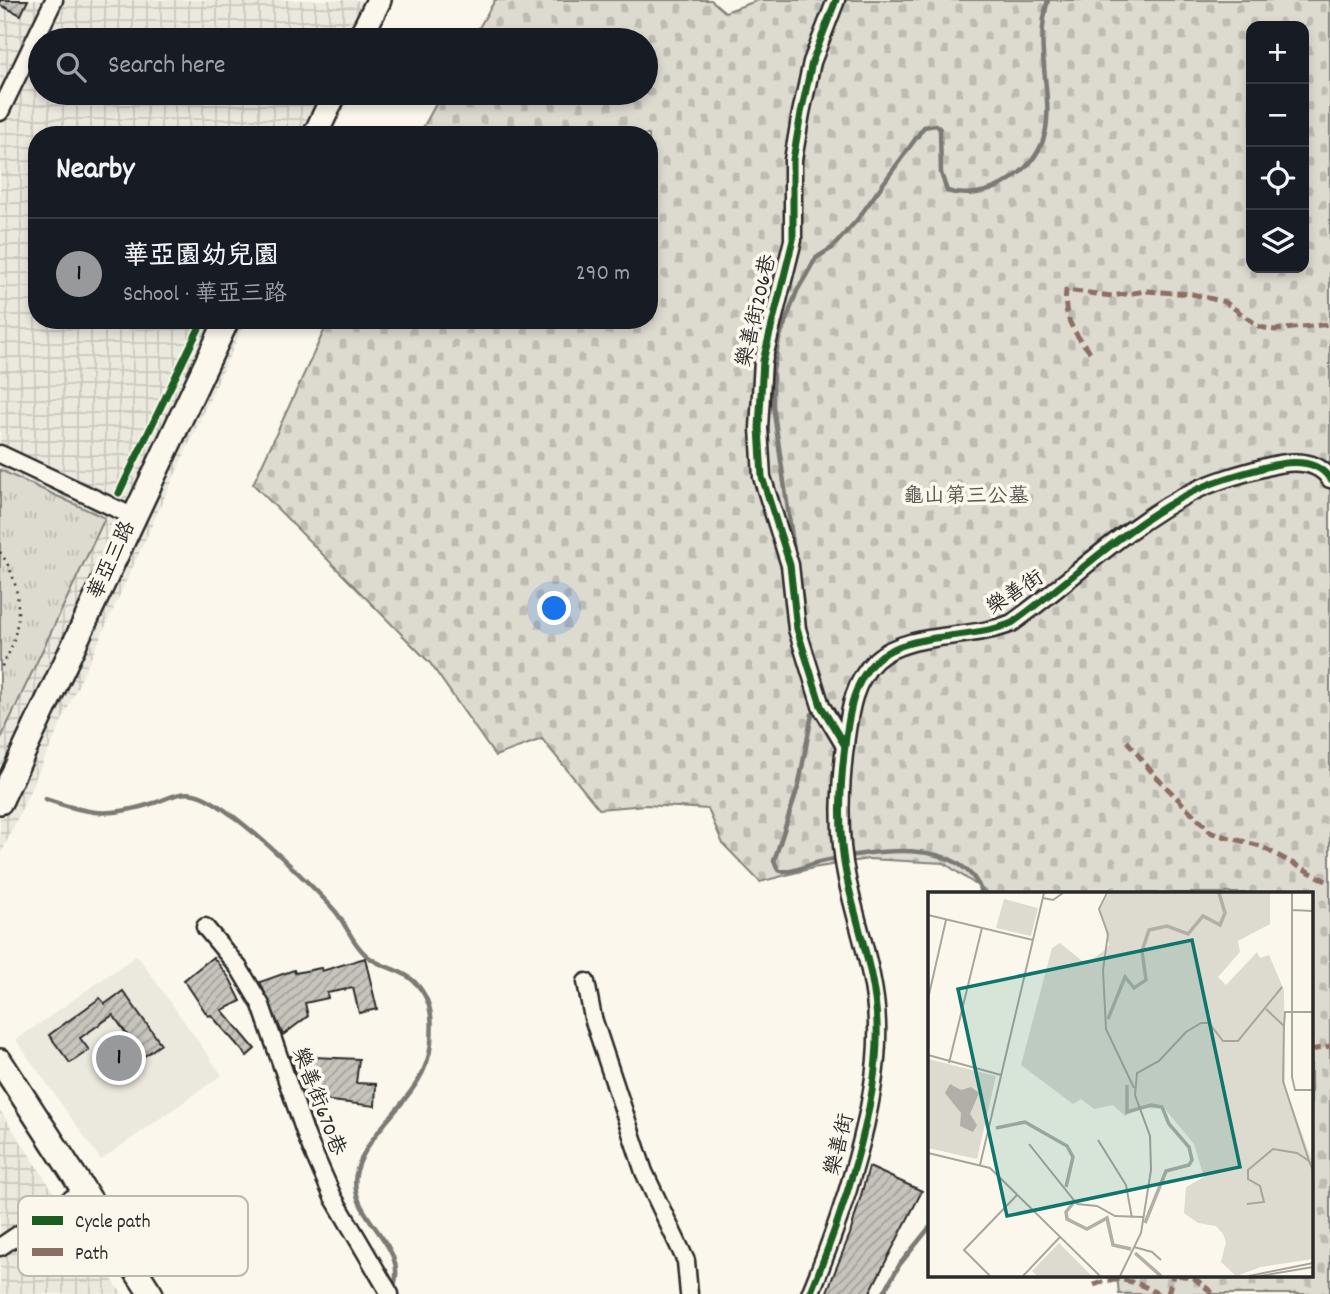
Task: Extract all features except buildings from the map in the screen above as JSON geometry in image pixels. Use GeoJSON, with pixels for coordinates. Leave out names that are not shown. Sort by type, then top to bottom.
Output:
{"type":"FeatureCollection","features":[{"type":"Feature","properties":{"kind":"street"},"geometry":{"type":"LineString","coordinates":[[40,28],[54,0]]}},
{"type":"Feature","properties":{"kind":"street"},"geometry":{"type":"LineString","coordinates":[[365,28],[379,0]]}},
{"type":"Feature","properties":{"kind":"street","name":"樂善街206巷"},"geometry":{"type":"LineString","coordinates":[[836,0],[812,62],[801,113],[793,160],[793,240],[763,361],[759,428],[762,477],[790,565],[797,629],[821,706],[845,747]]}},
{"type":"Feature","properties":{"kind":"street"},"geometry":{"type":"LineString","coordinates":[[0,111],[28,53]]}},
{"type":"Feature","properties":{"kind":"street"},"geometry":{"type":"LineString","coordinates":[[319,126],[329,105]]}},
{"type":"Feature","properties":{"kind":"street","name":"華亞三路"},"geometry":{"type":"LineString","coordinates":[[0,802],[223,329]]}},
{"type":"Feature","properties":{"kind":"street"},"geometry":{"type":"LineString","coordinates":[[0,454],[134,517]]}},
{"type":"Feature","properties":{"kind":"street","name":"樂善街"},"geometry":{"type":"LineString","coordinates":[[810,1294],[844,1208],[869,1104],[876,1058],[877,1024],[873,986],[846,877],[842,843],[841,778],[852,699],[862,678],[876,660],[897,646],[992,631],[1012,623],[1143,522],[1190,493],[1237,475],[1284,462],[1311,464],[1330,479]]}},
{"type":"Feature","properties":{"kind":"street","name":"樂善街670巷"},"geometry":{"type":"LineString","coordinates":[[205,927],[239,968],[261,1005],[302,1125],[333,1197],[390,1294]]}},
{"type":"Feature","properties":{"kind":"street"},"geometry":{"type":"LineString","coordinates":[[586,982],[593,1018],[644,1172],[687,1261],[689,1294]]}},
{"type":"Feature","properties":{"kind":"street"},"geometry":{"type":"LineString","coordinates":[[0,1061],[86,1196]]}},
{"type":"Feature","properties":{"kind":"street"},"geometry":{"type":"LineString","coordinates":[[76,1196],[83,1191]]}},
{"type":"Feature","properties":{"kind":"street"},"geometry":{"type":"LineString","coordinates":[[0,1247],[18,1235]]}},
{"type":"Feature","properties":{"kind":"street"},"geometry":{"type":"LineString","coordinates":[[139,1276],[151,1294]]}},
{"type":"Feature","properties":{"kind":"path"},"geometry":{"type":"LineString","coordinates":[[0,552],[17,596],[19,621],[0,669]]}},
{"type":"Feature","properties":{"kind":"shaded area"},"geometry":{"type":"Polygon","coordinates":[[[0,0],[394,0],[381,28],[28,28],[28,105],[346,105],[336,126],[28,126],[28,329],[242,329],[0,856],[0,0]]]}},
{"type":"Feature","properties":{"kind":"shaded area"},"geometry":{"type":"Polygon","coordinates":[[[137,955],[222,1075],[101,1160],[16,1040],[137,955]]]}},
{"type":"Feature","properties":{"kind":"shaded area"},"geometry":{"type":"Polygon","coordinates":[[[0,1110],[56,1196],[18,1196],[18,1276],[110,1276],[122,1294],[0,1294],[0,1110]]]}},
{"type":"Feature","properties":{"kind":"green space","name":"龜山第三公墓"},"geometry":{"type":"Polygon","coordinates":[[[495,0],[711,0],[725,12],[759,0],[1330,0],[1330,1294],[1119,1294],[1117,1276],[1312,1276],[1312,892],[987,892],[944,863],[868,859],[813,868],[760,882],[723,844],[708,809],[646,805],[599,809],[542,739],[495,756],[430,663],[253,484],[325,329],[658,329],[658,126],[424,126],[435,105],[658,105],[658,28],[479,28],[495,0]]]}},
{"type":"Feature","properties":{"kind":"green space"},"geometry":{"type":"Polygon","coordinates":[[[0,470],[105,518],[0,740],[0,470]]]}},
{"type":"Feature","properties":{"kind":"waterway"},"geometry":{"type":"LineString","coordinates":[[795,558],[773,406],[773,370],[779,339],[797,291],[816,258],[832,248],[857,220],[924,127],[936,125],[940,129],[941,173],[947,191],[969,194],[991,189],[1005,183],[1028,165],[1041,145],[1047,124],[1043,27],[1048,0]]}},
{"type":"Feature","properties":{"kind":"waterway"},"geometry":{"type":"LineString","coordinates":[[803,615],[806,631]]}},
{"type":"Feature","properties":{"kind":"waterway"},"geometry":{"type":"LineString","coordinates":[[812,714],[799,784],[774,861],[778,870],[793,870],[863,854],[911,851],[934,854],[955,862],[971,874],[981,892]]}},
{"type":"Feature","properties":{"kind":"waterway"},"geometry":{"type":"LineString","coordinates":[[45,799],[99,812],[124,811],[183,794],[194,794],[208,799],[268,845],[309,883],[336,912],[366,955],[404,974],[419,986],[428,1002],[431,1019],[431,1043],[427,1061],[410,1093],[364,1153],[357,1170],[355,1187],[368,1217],[394,1259],[396,1274],[392,1290]]}},
{"type":"Feature","properties":{"kind":"waterway"},"geometry":{"type":"LineString","coordinates":[[883,1294],[900,1264],[928,1229]]}},
{"type":"Feature","properties":{"kind":"marked path"},"geometry":{"type":"LineString","coordinates":[[1090,352],[1070,324],[1066,309],[1066,290],[1112,296],[1146,291],[1192,294],[1225,302],[1260,327],[1275,330],[1330,324]]}},
{"type":"Feature","properties":{"kind":"marked path"},"geometry":{"type":"LineString","coordinates":[[1127,741],[1155,776],[1212,833],[1260,846],[1330,883]]}},
{"type":"Feature","properties":{"kind":"marked path"},"geometry":{"type":"LineString","coordinates":[[1312,1050],[1330,1046]]}},
{"type":"Feature","properties":{"kind":"marked path"},"geometry":{"type":"LineString","coordinates":[[1168,1294],[1173,1276]]}},
{"type":"Feature","properties":{"kind":"marked path"},"geometry":{"type":"LineString","coordinates":[[1183,1276],[1194,1278],[1214,1294]]}},
{"type":"Feature","properties":{"kind":"marked path"},"geometry":{"type":"LineString","coordinates":[[1094,1285],[1111,1280],[1127,1281],[1158,1294]]}},
{"type":"Feature","properties":{"kind":"cycle path"},"geometry":{"type":"LineString","coordinates":[[836,0],[812,62],[801,113],[793,160],[793,240],[763,361],[759,428],[762,477],[790,565],[797,629],[821,706],[845,746]]}},
{"type":"Feature","properties":{"kind":"cycle path"},"geometry":{"type":"LineString","coordinates":[[119,493],[199,329]]}},
{"type":"Feature","properties":{"kind":"cycle path"},"geometry":{"type":"LineString","coordinates":[[810,1294],[834,1232],[856,1161],[872,1090],[876,1056],[876,1006],[847,879],[841,826],[842,772],[851,706],[863,677],[876,660],[905,644],[978,632],[1012,623],[1143,521],[1199,489],[1247,472],[1292,463],[1317,467],[1330,479]]}},
{"type":"Feature","properties":{"kind":"place","name":"華亞園幼兒園"},"geometry":{"type":"Point","coordinates":[119,1058]}}]}
